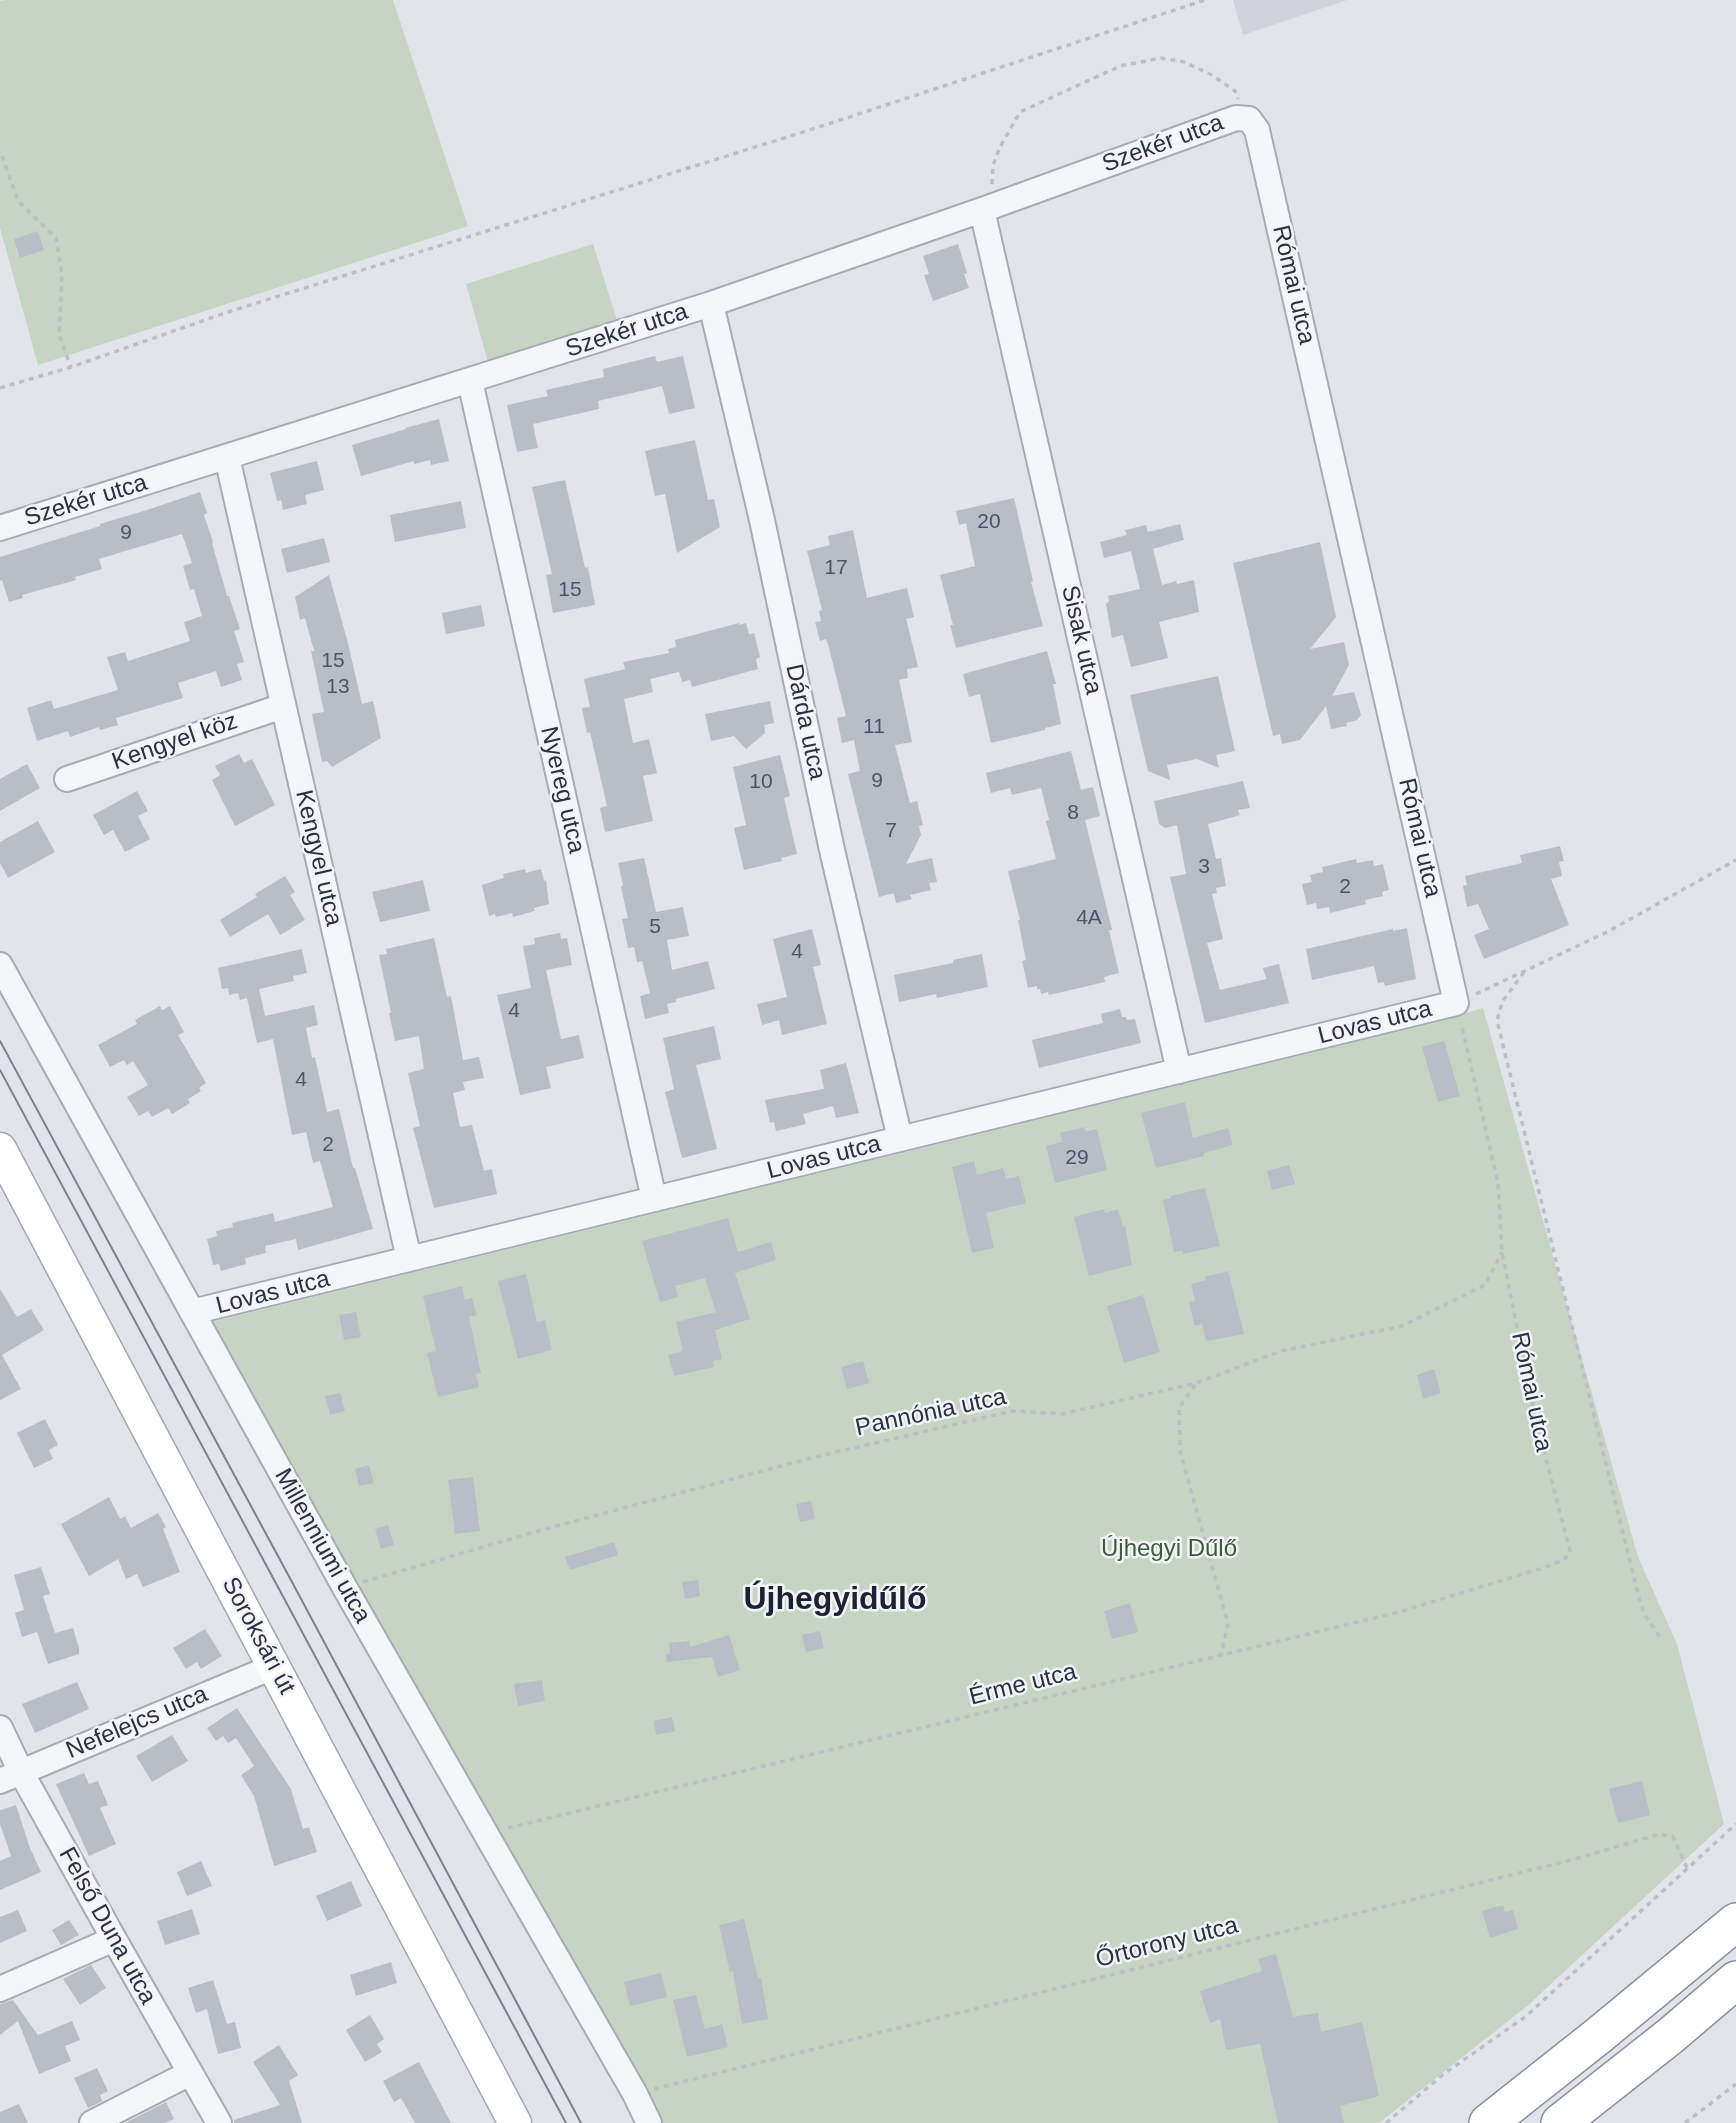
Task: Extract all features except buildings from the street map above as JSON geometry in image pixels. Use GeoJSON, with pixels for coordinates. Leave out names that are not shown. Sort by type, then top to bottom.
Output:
{"type":"FeatureCollection","features":[{"type":"Feature","properties":{"kind":"highway"},"geometry":{"type":"LineString","coordinates":[[1488,2123],[1736,1922]]}},
{"type":"Feature","properties":{"kind":"highway"},"geometry":{"type":"LineString","coordinates":[[1560,2123],[1736,1980]]}},
{"type":"Feature","properties":{"kind":"main road","name":"Soroksári út"},"geometry":{"type":"LineString","coordinates":[[0,1149],[515,2123]]}},
{"type":"Feature","properties":{"kind":"street","name":"Szekér utca"},"geometry":{"type":"LineString","coordinates":[[0,528],[711,304],[1236,118],[1249,119]]}},
{"type":"Feature","properties":{"kind":"street","name":"Római utca"},"geometry":{"type":"LineString","coordinates":[[1249,119],[1258,130],[1456,1003]]}},
{"type":"Feature","properties":{"kind":"street","name":"Sisak utca"},"geometry":{"type":"LineString","coordinates":[[988,207],[1179,1071]]}},
{"type":"Feature","properties":{"kind":"street","name":"Dárda utca"},"geometry":{"type":"LineString","coordinates":[[711,304],[762,520],[832,850],[900,1139]]}},
{"type":"Feature","properties":{"kind":"street","name":"Nyereg utca"},"geometry":{"type":"LineString","coordinates":[[470,380],[654,1199]]}},
{"type":"Feature","properties":{"kind":"street","name":"Kengyel utca"},"geometry":{"type":"LineString","coordinates":[[227,457],[409,1259]]}},
{"type":"Feature","properties":{"kind":"street","name":"Kengyel köz"},"geometry":{"type":"LineString","coordinates":[[67,779],[283,706]]}},
{"type":"Feature","properties":{"kind":"street","name":"Millenniumi utca"},"geometry":{"type":"LineString","coordinates":[[0,965],[345,1588],[635,2094],[649,2123]]}},
{"type":"Feature","properties":{"kind":"street","name":"Lovas utca"},"geometry":{"type":"LineString","coordinates":[[192,1312],[1456,1003]]}},
{"type":"Feature","properties":{"kind":"street","name":"Nefelejcs utca"},"geometry":{"type":"LineString","coordinates":[[11,1777],[275,1665]]}},
{"type":"Feature","properties":{"kind":"street","name":"Felső Duna utca"},"geometry":{"type":"LineString","coordinates":[[0,1728],[11,1777],[114,1939],[219,2123]]}},
{"type":"Feature","properties":{"kind":"street"},"geometry":{"type":"LineString","coordinates":[[0,1989],[114,1939]]}},
{"type":"Feature","properties":{"kind":"street"},"geometry":{"type":"LineString","coordinates":[[92,2123],[190,2073]]}},
{"type":"Feature","properties":{"kind":"path"},"geometry":{"type":"LineString","coordinates":[[0,388],[71,367],[228,312],[779,140],[1205,0]]}},
{"type":"Feature","properties":{"kind":"path"},"geometry":{"type":"LineString","coordinates":[[988,207],[993,165],[1020,112],[1120,66],[1161,58],[1184,62],[1212,75],[1234,92],[1249,119]]}},
{"type":"Feature","properties":{"kind":"path"},"geometry":{"type":"LineString","coordinates":[[2,156],[18,201],[56,238],[62,274],[59,335],[71,367]]}},
{"type":"Feature","properties":{"kind":"path"},"geometry":{"type":"LineString","coordinates":[[1456,1003],[1609,932],[1736,860]]}},
{"type":"Feature","properties":{"kind":"path"},"geometry":{"type":"LineString","coordinates":[[1525,971],[1502,1002],[1497,1021],[1636,1586],[1644,1614],[1662,1640]]}},
{"type":"Feature","properties":{"kind":"path","name":"Római utca"},"geometry":{"type":"LineString","coordinates":[[1456,1003],[1498,1183],[1502,1252],[1535,1417],[1570,1551],[1565,1559]]}},
{"type":"Feature","properties":{"kind":"path","name":"Pannónia utca"},"geometry":{"type":"LineString","coordinates":[[345,1588],[538,1531],[811,1458],[1012,1411],[1062,1414],[1196,1383],[1281,1351],[1402,1326],[1485,1284],[1502,1252]]}},
{"type":"Feature","properties":{"kind":"path"},"geometry":{"type":"LineString","coordinates":[[1196,1383],[1180,1408],[1180,1451],[1228,1623],[1221,1655]]}},
{"type":"Feature","properties":{"kind":"path","name":"Érme utca"},"geometry":{"type":"LineString","coordinates":[[485,1833],[1445,1599],[1565,1559]]}},
{"type":"Feature","properties":{"kind":"path"},"geometry":{"type":"LineString","coordinates":[[1386,2123],[1445,2073],[1525,2017],[1736,1824]]}},
{"type":"Feature","properties":{"kind":"path","name":"Őrtorony utca"},"geometry":{"type":"LineString","coordinates":[[635,2094],[1571,1860],[1660,1834],[1673,1837],[1687,1868]]}},
{"type":"Feature","properties":{"kind":"path"},"geometry":{"type":"LineString","coordinates":[[1685,2123],[1736,2084]]}},
{"type":"Feature","properties":{"kind":"shaded area"},"geometry":{"type":"Polygon","coordinates":[[[1233,0],[1347,0],[1243,35],[1233,0]]]}},
{"type":"Feature","properties":{"kind":"green space"},"geometry":{"type":"Polygon","coordinates":[[[393,0],[468,226],[38,365],[0,228],[0,1],[393,0]]]}},
{"type":"Feature","properties":{"kind":"green space"},"geometry":{"type":"Polygon","coordinates":[[[593,244],[617,320],[488,362],[466,284],[593,244]]]}},
{"type":"Feature","properties":{"kind":"green space","name":"Újhegyi Dűlő"},"geometry":{"type":"Polygon","coordinates":[[[1483,1008],[1638,1557],[1677,1644],[1724,1824],[1526,2007],[1379,2123],[658,2123],[207,1323],[1437,1022],[1483,1008]]]}},
{"type":"Feature","properties":{"kind":"tram line"},"geometry":{"type":"LineString","coordinates":[[0,1041],[581,2123]]}},
{"type":"Feature","properties":{"kind":"tram line"},"geometry":{"type":"LineString","coordinates":[[0,1070],[566,2123]]}},
{"type":"Feature","properties":{"kind":"district","name":"Újhegyidűlő"},"geometry":{"type":"Point","coordinates":[835,1600]}}]}
